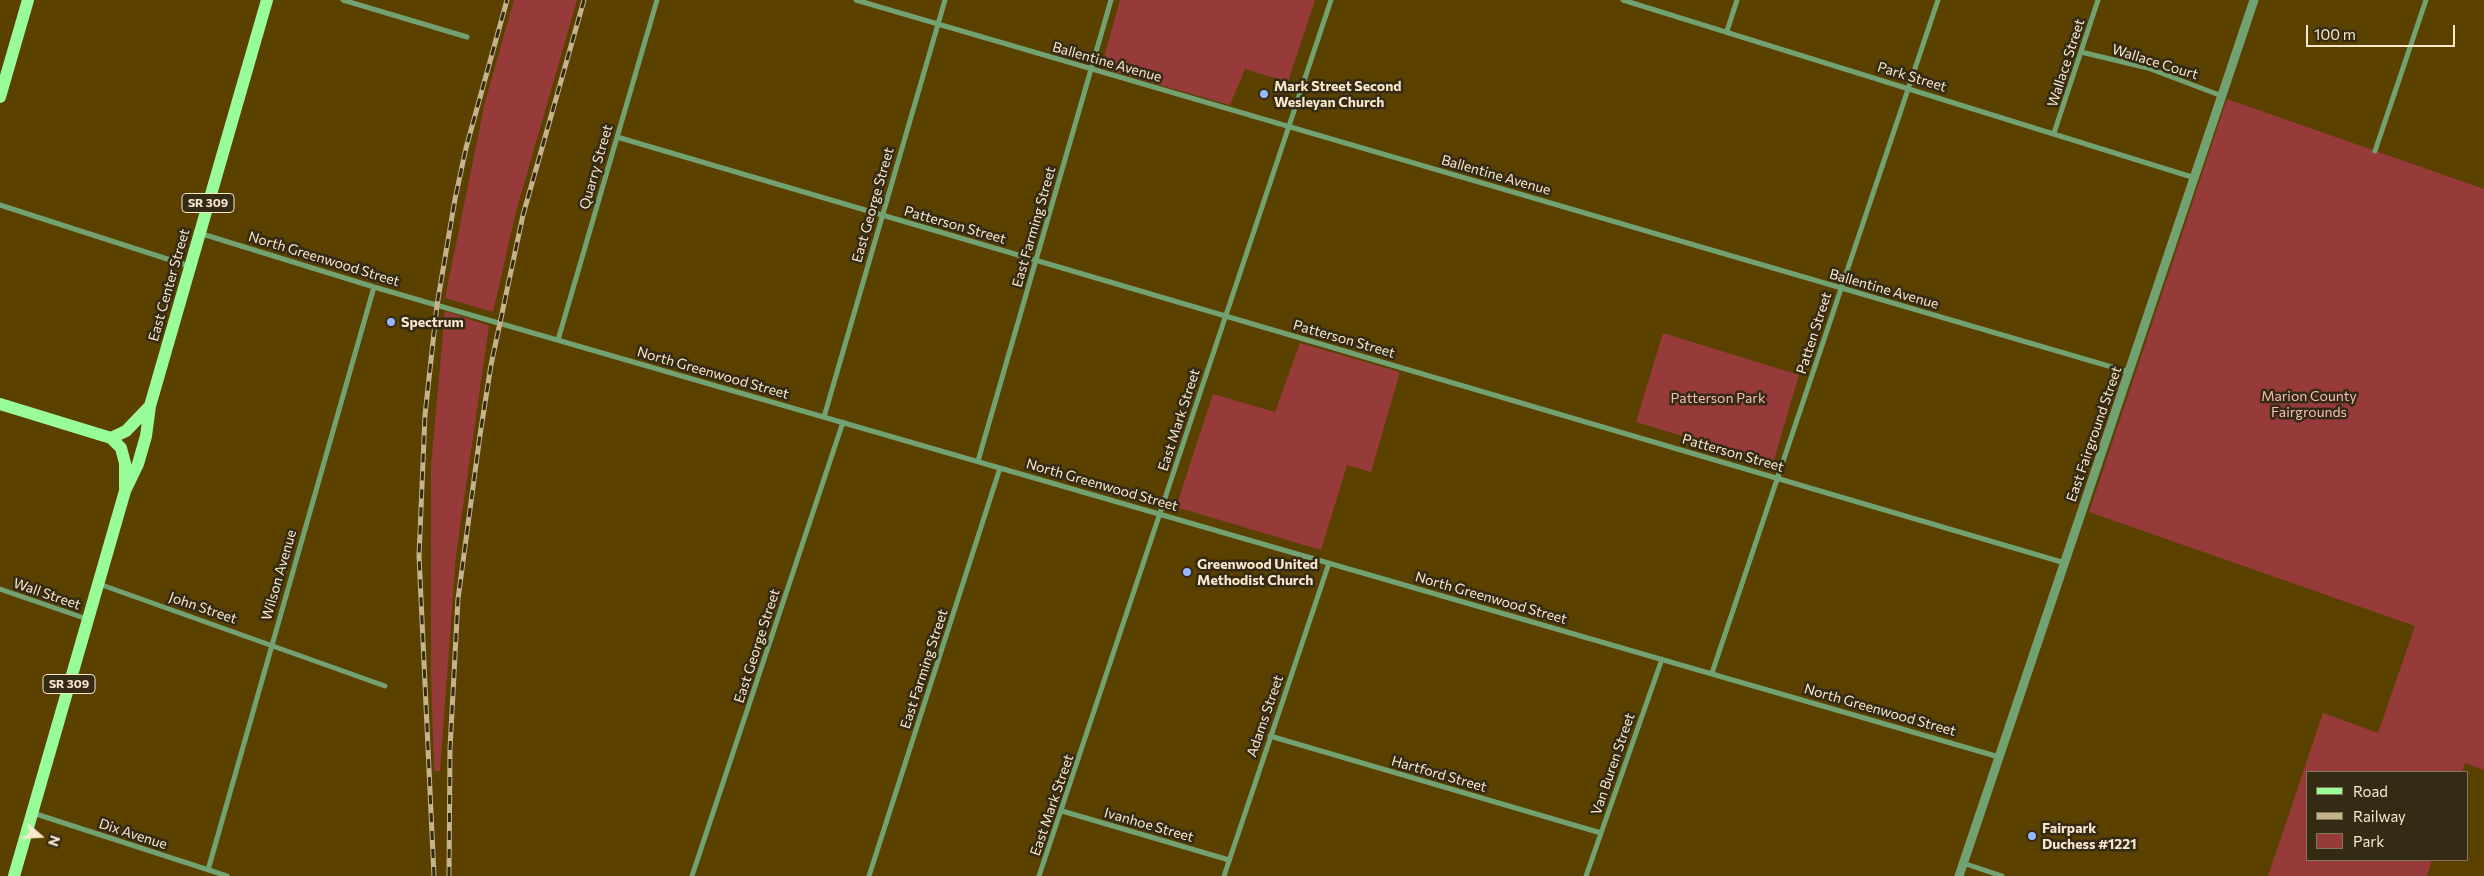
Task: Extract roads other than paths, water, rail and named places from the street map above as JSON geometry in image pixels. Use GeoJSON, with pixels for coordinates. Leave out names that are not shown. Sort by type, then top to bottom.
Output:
{"type":"FeatureCollection","features":[{"type":"Feature","properties":{"kind":"main road"},"geometry":{"type":"LineString","coordinates":[[0,97],[28,0]]}},
{"type":"Feature","properties":{"kind":"main road","name":"East Center Street"},"geometry":{"type":"LineString","coordinates":[[14,876],[124,492],[138,464],[146,436],[150,406],[267,0]]}},
{"type":"Feature","properties":{"kind":"main road"},"geometry":{"type":"LineString","coordinates":[[0,404],[111,438]]}},
{"type":"Feature","properties":{"kind":"main road","name":"SR 309"},"geometry":{"type":"LineString","coordinates":[[111,438],[126,432],[150,406]]}},
{"type":"Feature","properties":{"kind":"main road","name":"East Center Street"},"geometry":{"type":"LineString","coordinates":[[111,438],[121,448],[125,463],[124,492]]}},
{"type":"Feature","properties":{"kind":"street"},"geometry":{"type":"LineString","coordinates":[[343,0],[467,36]]}},
{"type":"Feature","properties":{"kind":"street","name":"Quarry Street"},"geometry":{"type":"LineString","coordinates":[[558,340],[657,0]]}},
{"type":"Feature","properties":{"kind":"street","name":"Ballentine Avenue"},"geometry":{"type":"LineString","coordinates":[[856,0],[2129,372]]}},
{"type":"Feature","properties":{"kind":"street","name":"East George Street"},"geometry":{"type":"LineString","coordinates":[[824,417],[945,0]]}},
{"type":"Feature","properties":{"kind":"street","name":"East Farming Street"},"geometry":{"type":"LineString","coordinates":[[978,461],[1111,0]]}},
{"type":"Feature","properties":{"kind":"street","name":"East Mark Street"},"geometry":{"type":"LineString","coordinates":[[1040,876],[1331,0]]}},
{"type":"Feature","properties":{"kind":"street","name":"Park Street"},"geometry":{"type":"LineString","coordinates":[[1623,0],[2195,178]]}},
{"type":"Feature","properties":{"kind":"street"},"geometry":{"type":"LineString","coordinates":[[1727,31],[1737,0]]}},
{"type":"Feature","properties":{"kind":"street","name":"Patten Street"},"geometry":{"type":"LineString","coordinates":[[1712,673],[1938,0]]}},
{"type":"Feature","properties":{"kind":"street","name":"Wallace Street"},"geometry":{"type":"LineString","coordinates":[[2054,133],[2098,0]]}},
{"type":"Feature","properties":{"kind":"street","name":"East Fairground Street"},"geometry":{"type":"LineString","coordinates":[[1959,876],[2254,0]]}},
{"type":"Feature","properties":{"kind":"street"},"geometry":{"type":"LineString","coordinates":[[2375,151],[2426,0]]}},
{"type":"Feature","properties":{"kind":"street","name":"Wallace Court"},"geometry":{"type":"LineString","coordinates":[[2081,52],[2148,68],[2222,96]]}},
{"type":"Feature","properties":{"kind":"street","name":"Patterson Street"},"geometry":{"type":"LineString","coordinates":[[617,137],[2065,563]]}},
{"type":"Feature","properties":{"kind":"street"},"geometry":{"type":"LineString","coordinates":[[0,205],[189,266]]}},
{"type":"Feature","properties":{"kind":"street","name":"North Greenwood Street"},"geometry":{"type":"LineString","coordinates":[[199,233],[558,340],[2000,757]]}},
{"type":"Feature","properties":{"kind":"street","name":"Wilson Avenue"},"geometry":{"type":"LineString","coordinates":[[208,870],[374,286]]}},
{"type":"Feature","properties":{"kind":"street","name":"East George Street"},"geometry":{"type":"LineString","coordinates":[[692,876],[843,422]]}},
{"type":"Feature","properties":{"kind":"street","name":"East Farming Street"},"geometry":{"type":"LineString","coordinates":[[869,876],[1000,468]]}},
{"type":"Feature","properties":{"kind":"street","name":"Adams Street"},"geometry":{"type":"LineString","coordinates":[[1224,876],[1330,563]]}},
{"type":"Feature","properties":{"kind":"street","name":"John Street"},"geometry":{"type":"LineString","coordinates":[[98,584],[385,686]]}},
{"type":"Feature","properties":{"kind":"street","name":"Wall Street"},"geometry":{"type":"LineString","coordinates":[[0,589],[88,620]]}},
{"type":"Feature","properties":{"kind":"street","name":"Van Buren Street"},"geometry":{"type":"LineString","coordinates":[[1586,876],[1662,659]]}},
{"type":"Feature","properties":{"kind":"street","name":"Hartford Street"},"geometry":{"type":"LineString","coordinates":[[1270,736],[1601,833]]}},
{"type":"Feature","properties":{"kind":"street","name":"Ivanhoe Street"},"geometry":{"type":"LineString","coordinates":[[1062,811],[1229,860]]}},
{"type":"Feature","properties":{"kind":"street","name":"Dix Avenue"},"geometry":{"type":"LineString","coordinates":[[33,813],[227,876]]}},
{"type":"Feature","properties":{"kind":"street"},"geometry":{"type":"LineString","coordinates":[[1963,863],[2002,876]]}},
{"type":"Feature","properties":{"kind":"railway"},"geometry":{"type":"LineString","coordinates":[[434,876],[419,556],[425,415],[437,305],[455,199],[466,148],[507,0]]}},
{"type":"Feature","properties":{"kind":"railway"},"geometry":{"type":"LineString","coordinates":[[449,876],[450,749],[458,599],[480,435],[491,365],[523,215],[584,0]]}},
{"type":"Feature","properties":{"kind":"place","name":"Mark Street Second Wesleyan Church"},"geometry":{"type":"Point","coordinates":[1264,94]}},
{"type":"Feature","properties":{"kind":"place","name":"Spectrum"},"geometry":{"type":"Point","coordinates":[391,322]}},
{"type":"Feature","properties":{"kind":"place","name":"Greenwood United Methodist Church"},"geometry":{"type":"Point","coordinates":[1187,572]}},
{"type":"Feature","properties":{"kind":"place","name":"Fairpark Duchess #1221"},"geometry":{"type":"Point","coordinates":[2032,836]}},
{"type":"Feature","properties":{"kind":"park label","name":"Patterson Park"},"geometry":{"type":"Point","coordinates":[1718,398]}},
{"type":"Feature","properties":{"kind":"park label","name":"Marion County Fairgrounds"},"geometry":{"type":"Point","coordinates":[2309,404]}}]}
